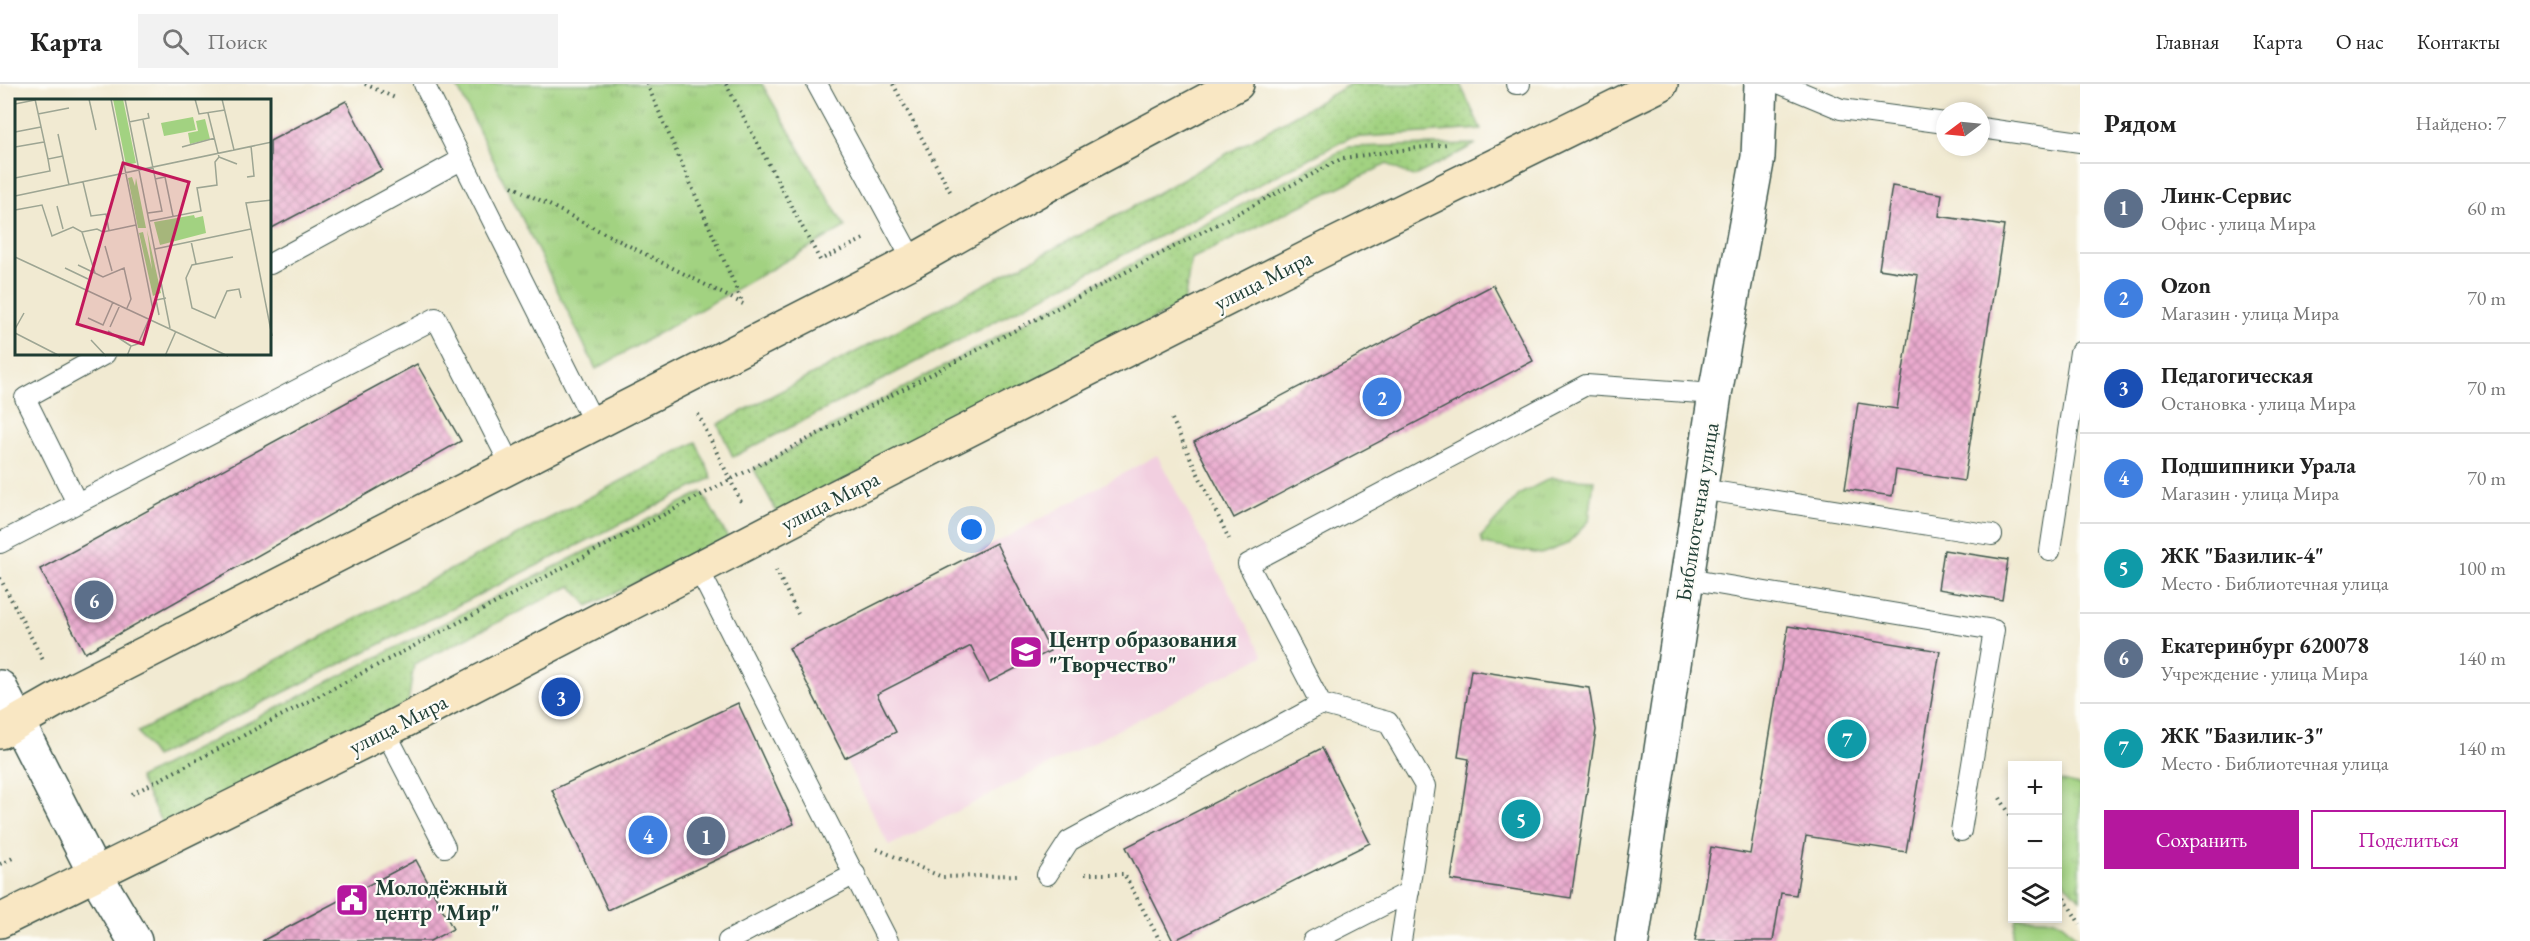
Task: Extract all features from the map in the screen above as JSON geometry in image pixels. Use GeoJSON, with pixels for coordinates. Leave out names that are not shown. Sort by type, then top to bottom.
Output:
{"type":"FeatureCollection","features":[{"type":"Feature","properties":{"kind":"street"},"geometry":{"type":"LineString","coordinates":[[9,727],[77,688],[912,261],[1051,183],[1237,84]]}},
{"type":"Feature","properties":{"kind":"street","name":"улица Мира"},"geometry":{"type":"LineString","coordinates":[[0,921],[94,872],[385,731],[698,568],[1309,257],[1661,84]]}},
{"type":"Feature","properties":{"kind":"street","name":"Библиотечная улица"},"geometry":{"type":"LineString","coordinates":[[1632,941],[1715,394],[1758,156],[1761,84]]}},
{"type":"Feature","properties":{"kind":"street"},"geometry":{"type":"LineString","coordinates":[[0,687],[9,727],[135,941]]}},
{"type":"Feature","properties":{"kind":"lane"},"geometry":{"type":"LineString","coordinates":[[424,84],[594,423]]}},
{"type":"Feature","properties":{"kind":"lane"},"geometry":{"type":"LineString","coordinates":[[817,84],[912,261]]}},
{"type":"Feature","properties":{"kind":"lane"},"geometry":{"type":"LineString","coordinates":[[1781,84],[1841,109],[1936,122]]}},
{"type":"Feature","properties":{"kind":"lane"},"geometry":{"type":"LineString","coordinates":[[1990,129],[2080,142]]}},
{"type":"Feature","properties":{"kind":"lane"},"geometry":{"type":"LineString","coordinates":[[272,263],[461,160]]}},
{"type":"Feature","properties":{"kind":"lane"},"geometry":{"type":"LineString","coordinates":[[0,543],[436,318],[511,466]]}},
{"type":"Feature","properties":{"kind":"lane"},"geometry":{"type":"LineString","coordinates":[[2050,551],[2080,352]]}},
{"type":"Feature","properties":{"kind":"lane"},"geometry":{"type":"LineString","coordinates":[[76,503],[24,398],[101,356]]}},
{"type":"Feature","properties":{"kind":"lane"},"geometry":{"type":"LineString","coordinates":[[1321,704],[1248,564],[1586,385],[1715,394]]}},
{"type":"Feature","properties":{"kind":"lane"},"geometry":{"type":"LineString","coordinates":[[1700,489],[1992,535]]}},
{"type":"Feature","properties":{"kind":"lane"},"geometry":{"type":"LineString","coordinates":[[698,568],[888,941]]}},
{"type":"Feature","properties":{"kind":"lane"},"geometry":{"type":"LineString","coordinates":[[1687,579],[1994,630],[1961,831]]}},
{"type":"Feature","properties":{"kind":"lane"},"geometry":{"type":"LineString","coordinates":[[1047,875],[1069,841],[1321,704],[1388,722],[1425,786],[1401,941]]}},
{"type":"Feature","properties":{"kind":"lane"},"geometry":{"type":"LineString","coordinates":[[385,731],[446,847]]}},
{"type":"Feature","properties":{"kind":"lane"},"geometry":{"type":"LineString","coordinates":[[728,941],[855,874]]}},
{"type":"Feature","properties":{"kind":"lane"},"geometry":{"type":"LineString","coordinates":[[1313,941],[1409,892]]}},
{"type":"Feature","properties":{"kind":"path"},"geometry":{"type":"LineString","coordinates":[[461,160],[743,304],[647,84]]}},
{"type":"Feature","properties":{"kind":"path"},"geometry":{"type":"LineString","coordinates":[[726,84],[820,261],[873,235]]}},
{"type":"Feature","properties":{"kind":"path"},"geometry":{"type":"LineString","coordinates":[[893,84],[951,193]]}},
{"type":"Feature","properties":{"kind":"path"},"geometry":{"type":"LineString","coordinates":[[132,794],[1343,158],[1456,143]]}},
{"type":"Feature","properties":{"kind":"path"},"geometry":{"type":"LineString","coordinates":[[680,379],[798,614]]}},
{"type":"Feature","properties":{"kind":"path"},"geometry":{"type":"LineString","coordinates":[[1172,418],[1227,537],[1248,564]]}},
{"type":"Feature","properties":{"kind":"path"},"geometry":{"type":"LineString","coordinates":[[0,578],[48,670]]}},
{"type":"Feature","properties":{"kind":"path"},"geometry":{"type":"LineString","coordinates":[[833,830],[942,877],[1124,874],[1160,941]]}},
{"type":"Feature","properties":{"kind":"path"},"geometry":{"type":"LineString","coordinates":[[0,864],[15,857]]}},
{"type":"Feature","properties":{"kind":"path"},"geometry":{"type":"LineString","coordinates":[[2062,895],[2080,924]]}},
{"type":"Feature","properties":{"kind":"shaded area","name":"Центр образования \"Творчество\""},"geometry":{"type":"Polygon","coordinates":[[[1157,455],[1263,656],[889,846],[789,648],[996,543],[1157,455]]]}},
{"type":"Feature","properties":{"kind":"green space"},"geometry":{"type":"Polygon","coordinates":[[[456,84],[762,84],[845,227],[596,369],[456,84]]]}},
{"type":"Feature","properties":{"kind":"green space"},"geometry":{"type":"Polygon","coordinates":[[[1350,84],[1460,84],[1481,129],[1349,138],[733,457],[718,424],[1131,208],[1350,84]]]}},
{"type":"Feature","properties":{"kind":"green space"},"geometry":{"type":"Polygon","coordinates":[[[1476,144],[1413,177],[1387,164],[1191,259],[1184,303],[778,514],[754,469],[1348,147],[1476,144]]]}},
{"type":"Feature","properties":{"kind":"green space"},"geometry":{"type":"Polygon","coordinates":[[[696,442],[712,478],[155,757],[138,732],[696,442]]]}},
{"type":"Feature","properties":{"kind":"green space"},"geometry":{"type":"Polygon","coordinates":[[[1551,478],[1594,480],[1589,521],[1567,544],[1541,554],[1483,544],[1481,537],[1520,494],[1551,478]]]}},
{"type":"Feature","properties":{"kind":"green space"},"geometry":{"type":"Polygon","coordinates":[[[702,492],[728,538],[588,606],[571,586],[414,664],[408,703],[164,827],[139,778],[702,492]]]}},
{"type":"Feature","properties":{"kind":"green space"},"geometry":{"type":"Polygon","coordinates":[[[2062,781],[2080,785],[2080,899],[2062,878],[2062,781]]]}},
{"type":"Feature","properties":{"kind":"green space"},"geometry":{"type":"Polygon","coordinates":[[[2015,923],[2061,923],[2078,941],[2012,941],[2015,923]]]}},
{"type":"Feature","properties":{"kind":"building"},"geometry":{"type":"Polygon","coordinates":[[[346,101],[382,170],[272,228],[272,140],[346,101]]]}},
{"type":"Feature","properties":{"kind":"building"},"geometry":{"type":"Polygon","coordinates":[[[1892,186],[1942,194],[1939,216],[2004,226],[1964,481],[1896,470],[1892,496],[1845,489],[1858,403],[1897,409],[1918,275],[1879,269],[1892,186]]]}},
{"type":"Feature","properties":{"kind":"building"},"geometry":{"type":"Polygon","coordinates":[[[1493,285],[1533,361],[1234,518],[1194,442],[1493,285]]]}},
{"type":"Feature","properties":{"kind":"building"},"geometry":{"type":"Polygon","coordinates":[[[417,364],[461,441],[85,653],[40,569],[417,364]]]}},
{"type":"Feature","properties":{"kind":"building"},"geometry":{"type":"Polygon","coordinates":[[[996,543],[1050,651],[989,682],[971,646],[877,694],[896,732],[845,758],[789,648],[996,543]]]}},
{"type":"Feature","properties":{"kind":"building"},"geometry":{"type":"Polygon","coordinates":[[[1944,550],[2008,560],[2002,600],[1938,589],[1944,550]]]}},
{"type":"Feature","properties":{"kind":"building"},"geometry":{"type":"Polygon","coordinates":[[[1788,626],[1940,651],[1906,852],[1806,836],[1796,895],[1781,893],[1773,941],[1695,941],[1711,847],[1750,854],[1788,626]]]}},
{"type":"Feature","properties":{"kind":"building"},"geometry":{"type":"Polygon","coordinates":[[[1471,670],[1589,688],[1596,730],[1571,898],[1451,880],[1469,759],[1458,757],[1471,670]]]}},
{"type":"Feature","properties":{"kind":"building"},"geometry":{"type":"Polygon","coordinates":[[[738,703],[794,824],[608,910],[552,790],[738,703]]]}},
{"type":"Feature","properties":{"kind":"building"},"geometry":{"type":"Polygon","coordinates":[[[1322,748],[1370,843],[1173,941],[1126,847],[1322,748]]]}},
{"type":"Feature","properties":{"kind":"building"},"geometry":{"type":"Polygon","coordinates":[[[416,860],[453,929],[430,941],[262,941],[416,860]]]}},
{"type":"Feature","properties":{"kind":"place","name":"Ozon"},"geometry":{"type":"Point","coordinates":[1382,397]}},
{"type":"Feature","properties":{"kind":"place","name":"Екатеринбург 620078"},"geometry":{"type":"Point","coordinates":[94,600]}},
{"type":"Feature","properties":{"kind":"place","name":"Центр образования \"Творчество\""},"geometry":{"type":"Point","coordinates":[1026,652]}},
{"type":"Feature","properties":{"kind":"place","name":"Педагогическая"},"geometry":{"type":"Point","coordinates":[561,697]}},
{"type":"Feature","properties":{"kind":"place","name":"ЖК \"Базилик-3\""},"geometry":{"type":"Point","coordinates":[1847,739]}},
{"type":"Feature","properties":{"kind":"place","name":"ЖК \"Базилик-4\""},"geometry":{"type":"Point","coordinates":[1521,819]}},
{"type":"Feature","properties":{"kind":"place","name":"Подшипники Урала"},"geometry":{"type":"Point","coordinates":[648,835]}},
{"type":"Feature","properties":{"kind":"place","name":"Линк-Сервис"},"geometry":{"type":"Point","coordinates":[706,836]}},
{"type":"Feature","properties":{"kind":"place","name":"Молодёжный центр \"Мир\""},"geometry":{"type":"Point","coordinates":[352,900]}}]}
